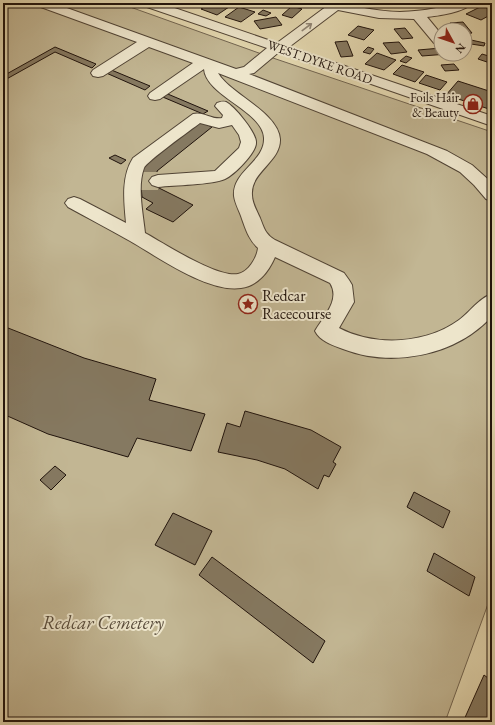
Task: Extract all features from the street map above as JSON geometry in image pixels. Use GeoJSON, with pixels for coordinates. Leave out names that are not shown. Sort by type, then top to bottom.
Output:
{"type":"FeatureCollection","features":[{"type":"Feature","properties":{"kind":"street"},"geometry":{"type":"LineString","coordinates":[[42,3],[147,42],[209,69],[235,74],[433,150],[454,161],[474,175],[492,195]]}},
{"type":"Feature","properties":{"kind":"street","name":"WEST DYKE ROAD"},"geometry":{"type":"LineString","coordinates":[[148,3],[492,121]]}},
{"type":"Feature","properties":{"kind":"street"},"geometry":{"type":"LineString","coordinates":[[235,74],[240,74],[249,70],[333,4],[351,10],[394,16],[418,15],[446,10],[466,3]]}},
{"type":"Feature","properties":{"kind":"street"},"geometry":{"type":"LineString","coordinates":[[339,20],[351,10]]}},
{"type":"Feature","properties":{"kind":"street"},"geometry":{"type":"LineString","coordinates":[[418,15],[433,32]]}},
{"type":"Feature","properties":{"kind":"street"},"geometry":{"type":"LineString","coordinates":[[422,42],[433,41]]}},
{"type":"Feature","properties":{"kind":"street"},"geometry":{"type":"LineString","coordinates":[[98,73],[147,42]]}},
{"type":"Feature","properties":{"kind":"street"},"geometry":{"type":"LineString","coordinates":[[297,54],[309,44]]}},
{"type":"Feature","properties":{"kind":"street"},"geometry":{"type":"LineString","coordinates":[[156,96],[209,69]]}},
{"type":"Feature","properties":{"kind":"street"},"geometry":{"type":"LineString","coordinates":[[158,180],[220,175],[249,147],[250,138],[244,128],[206,88],[209,69]]}},
{"type":"Feature","properties":{"kind":"street"},"geometry":{"type":"LineString","coordinates":[[209,69],[231,95],[255,112],[271,134],[273,144],[243,187],[243,196],[259,239],[268,245],[336,278],[342,285],[344,302],[326,331],[358,346],[376,348],[406,348],[432,344],[463,330],[483,314],[492,302]]}},
{"type":"Feature","properties":{"kind":"street"},"geometry":{"type":"LineString","coordinates":[[136,236],[137,182],[135,166],[198,117],[209,121],[222,123],[231,118],[230,114]]}},
{"type":"Feature","properties":{"kind":"street"},"geometry":{"type":"LineString","coordinates":[[74,204],[201,272],[217,278],[242,281],[253,274],[263,264],[268,251],[268,245]]}},
{"type":"Feature","properties":{"kind":"green space","name":"Redcar Racecourse"},"geometry":{"type":"Polygon","coordinates":[[[3,3],[119,3],[270,57],[492,132],[492,593],[445,722],[3,722],[3,3]]]}},
{"type":"Feature","properties":{"kind":"building"},"geometry":{"type":"Polygon","coordinates":[[[211,3],[218,3],[229,7],[217,15],[201,9],[211,3]]]}},
{"type":"Feature","properties":{"kind":"building"},"geometry":{"type":"Polygon","coordinates":[[[377,3],[396,3],[387,7],[377,3]]]}},
{"type":"Feature","properties":{"kind":"building"},"geometry":{"type":"Polygon","coordinates":[[[403,3],[429,3],[430,4],[407,7],[403,3]]]}},
{"type":"Feature","properties":{"kind":"building"},"geometry":{"type":"Polygon","coordinates":[[[292,6],[302,9],[292,18],[282,15],[292,6]]]}},
{"type":"Feature","properties":{"kind":"building"},"geometry":{"type":"Polygon","coordinates":[[[482,6],[492,10],[492,14],[481,20],[466,14],[482,6]]]}},
{"type":"Feature","properties":{"kind":"building"},"geometry":{"type":"Polygon","coordinates":[[[239,7],[255,12],[241,22],[225,17],[239,7]]]}},
{"type":"Feature","properties":{"kind":"building"},"geometry":{"type":"Polygon","coordinates":[[[263,10],[271,13],[266,16],[258,14],[263,10]]]}},
{"type":"Feature","properties":{"kind":"building"},"geometry":{"type":"Polygon","coordinates":[[[276,17],[282,25],[260,29],[254,21],[276,17]]]}},
{"type":"Feature","properties":{"kind":"building"},"geometry":{"type":"Polygon","coordinates":[[[358,26],[374,30],[364,40],[348,35],[358,26]]]}},
{"type":"Feature","properties":{"kind":"building"},"geometry":{"type":"Polygon","coordinates":[[[405,28],[413,38],[402,39],[394,29],[405,28]]]}},
{"type":"Feature","properties":{"kind":"building"},"geometry":{"type":"Polygon","coordinates":[[[473,40],[485,43],[484,46],[473,44],[473,40]]]}},
{"type":"Feature","properties":{"kind":"building"},"geometry":{"type":"Polygon","coordinates":[[[347,41],[353,56],[341,57],[335,42],[347,41]]]}},
{"type":"Feature","properties":{"kind":"building"},"geometry":{"type":"Polygon","coordinates":[[[399,42],[407,52],[391,54],[383,43],[399,42]]]}},
{"type":"Feature","properties":{"kind":"building"},"geometry":{"type":"Polygon","coordinates":[[[55,47],[96,64],[92,68],[55,52],[3,81],[3,76],[55,47]]]}},
{"type":"Feature","properties":{"kind":"building"},"geometry":{"type":"Polygon","coordinates":[[[368,47],[374,49],[370,54],[363,52],[368,47]]]}},
{"type":"Feature","properties":{"kind":"building"},"geometry":{"type":"Polygon","coordinates":[[[433,49],[433,55],[422,56],[418,50],[433,49]]]}},
{"type":"Feature","properties":{"kind":"building"},"geometry":{"type":"Polygon","coordinates":[[[377,53],[396,60],[384,70],[365,64],[377,53]]]}},
{"type":"Feature","properties":{"kind":"building"},"geometry":{"type":"Polygon","coordinates":[[[482,54],[492,57],[490,63],[478,59],[482,54]]]}},
{"type":"Feature","properties":{"kind":"building"},"geometry":{"type":"Polygon","coordinates":[[[406,56],[412,58],[406,63],[400,61],[406,56]]]}},
{"type":"Feature","properties":{"kind":"building"},"geometry":{"type":"Polygon","coordinates":[[[454,64],[459,70],[445,71],[441,65],[454,64]]]}},
{"type":"Feature","properties":{"kind":"building"},"geometry":{"type":"Polygon","coordinates":[[[402,65],[424,72],[415,82],[393,74],[402,65]]]}},
{"type":"Feature","properties":{"kind":"building"},"geometry":{"type":"Polygon","coordinates":[[[109,69],[150,86],[145,90],[104,72],[109,69]]]}},
{"type":"Feature","properties":{"kind":"building"},"geometry":{"type":"Polygon","coordinates":[[[426,75],[447,82],[440,90],[419,83],[426,75]]]}},
{"type":"Feature","properties":{"kind":"building"},"geometry":{"type":"Polygon","coordinates":[[[458,81],[492,92],[492,110],[446,95],[458,81]]]}},
{"type":"Feature","properties":{"kind":"building"},"geometry":{"type":"Polygon","coordinates":[[[163,92],[208,111],[203,114],[158,95],[163,92]]]}},
{"type":"Feature","properties":{"kind":"building"},"geometry":{"type":"Polygon","coordinates":[[[196,120],[212,127],[157,171],[159,188],[193,205],[173,222],[146,209],[153,203],[142,197],[139,164],[196,120]]]}},
{"type":"Feature","properties":{"kind":"building"},"geometry":{"type":"Polygon","coordinates":[[[115,155],[126,160],[121,164],[109,158],[115,155]]]}},
{"type":"Feature","properties":{"kind":"building"},"geometry":{"type":"Polygon","coordinates":[[[3,326],[84,358],[156,379],[149,400],[205,414],[191,451],[137,438],[128,457],[48,434],[3,414],[3,326]]]}},
{"type":"Feature","properties":{"kind":"building"},"geometry":{"type":"Polygon","coordinates":[[[245,411],[311,430],[341,447],[333,462],[336,464],[329,477],[324,475],[318,489],[285,469],[257,460],[218,452],[227,423],[240,427],[245,411]]]}},
{"type":"Feature","properties":{"kind":"building"},"geometry":{"type":"Polygon","coordinates":[[[55,466],[66,475],[51,490],[40,480],[55,466]]]}},
{"type":"Feature","properties":{"kind":"building"},"geometry":{"type":"Polygon","coordinates":[[[414,492],[450,511],[443,528],[407,507],[414,492]]]}},
{"type":"Feature","properties":{"kind":"building"},"geometry":{"type":"Polygon","coordinates":[[[173,513],[212,531],[195,565],[155,545],[173,513]]]}},
{"type":"Feature","properties":{"kind":"building"},"geometry":{"type":"Polygon","coordinates":[[[434,553],[475,577],[469,596],[427,571],[434,553]]]}},
{"type":"Feature","properties":{"kind":"building"},"geometry":{"type":"Polygon","coordinates":[[[212,557],[325,641],[313,663],[199,575],[212,557]]]}},
{"type":"Feature","properties":{"kind":"building"},"geometry":{"type":"Polygon","coordinates":[[[484,675],[492,681],[492,722],[463,722],[484,675]]]}},
{"type":"Feature","properties":{"kind":"tunnel"},"geometry":{"type":"LineString","coordinates":[[141,181],[158,181]]}},
{"type":"Feature","properties":{"kind":"place","name":"Foils Hair & Beauty"},"geometry":{"type":"Point","coordinates":[473,104]}},
{"type":"Feature","properties":{"kind":"place","name":"Redcar Racecourse"},"geometry":{"type":"Point","coordinates":[248,304]}},
{"type":"Feature","properties":{"kind":"park label","name":"Redcar Cemetery"},"geometry":{"type":"Point","coordinates":[103,622]}}]}
